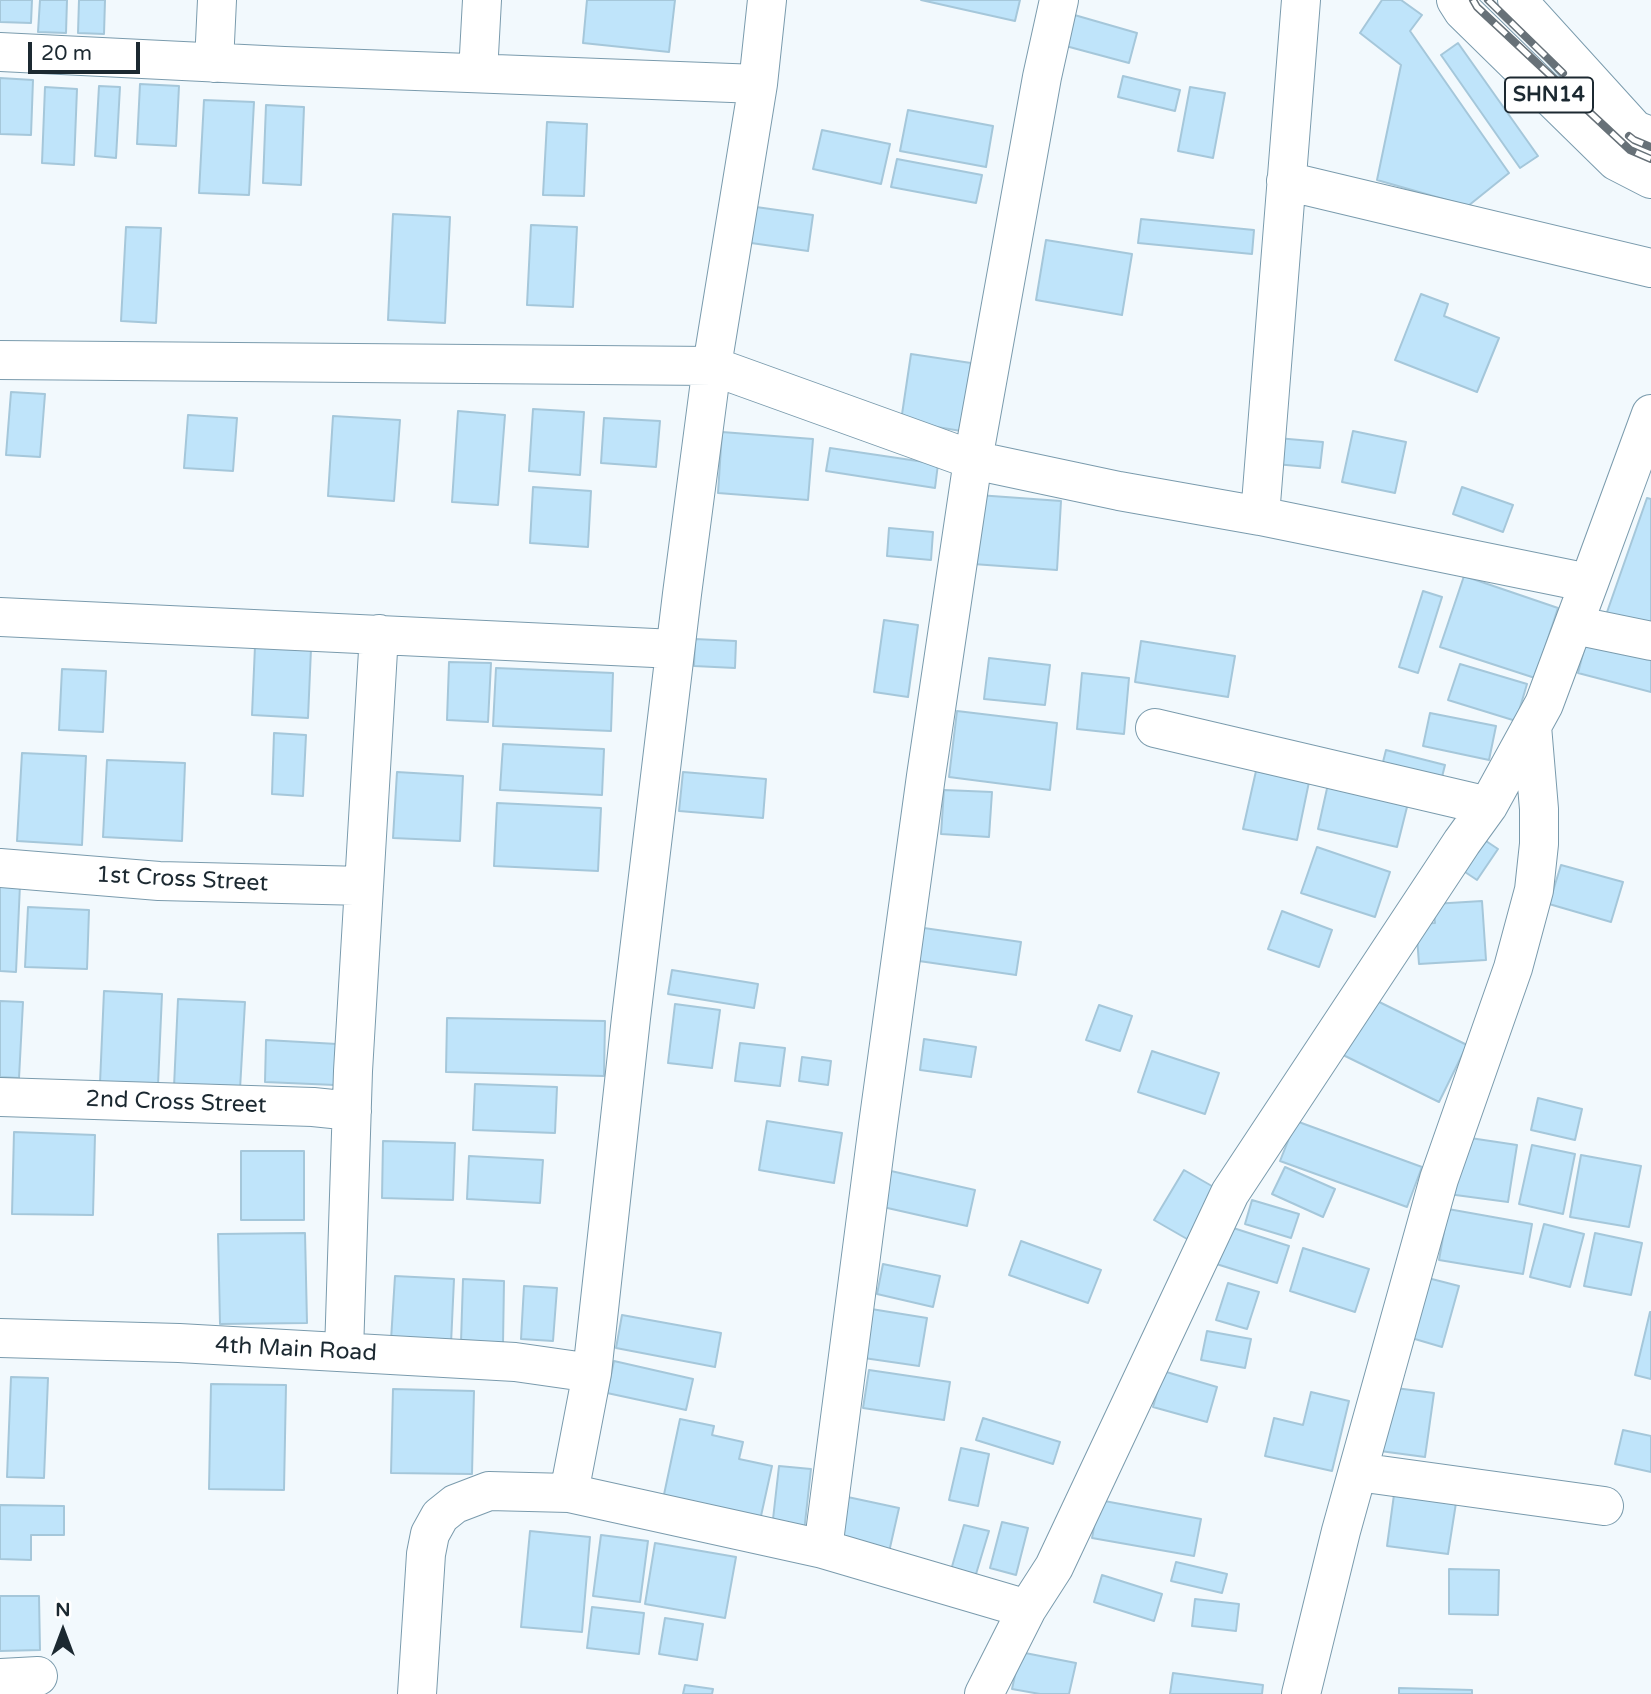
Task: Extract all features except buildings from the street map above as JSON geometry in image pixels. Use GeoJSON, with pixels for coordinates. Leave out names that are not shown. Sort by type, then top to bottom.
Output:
{"type":"FeatureCollection","features":[{"type":"Feature","properties":{"kind":"street"},"geometry":{"type":"LineString","coordinates":[[214,63],[217,0]]}},
{"type":"Feature","properties":{"kind":"street"},"geometry":{"type":"LineString","coordinates":[[478,73],[482,0]]}},
{"type":"Feature","properties":{"kind":"street"},"geometry":{"type":"LineString","coordinates":[[569,1493],[592,1373],[630,1031],[712,366],[758,84],[767,0]]}},
{"type":"Feature","properties":{"kind":"street"},"geometry":{"type":"LineString","coordinates":[[823,1549],[924,790],[973,460],[1042,77],[1059,0]]}},
{"type":"Feature","properties":{"kind":"street"},"geometry":{"type":"LineString","coordinates":[[1260,516],[1301,0]]}},
{"type":"Feature","properties":{"kind":"street","name":"SHN14"},"geometry":{"type":"LineString","coordinates":[[1455,0],[1463,11],[1616,161],[1651,178]]}},
{"type":"Feature","properties":{"kind":"street","name":"SHN14"},"geometry":{"type":"LineString","coordinates":[[1517,0],[1635,130],[1651,136]]}},
{"type":"Feature","properties":{"kind":"street"},"geometry":{"type":"LineString","coordinates":[[0,52],[758,84]]}},
{"type":"Feature","properties":{"kind":"street"},"geometry":{"type":"LineString","coordinates":[[1286,181],[1651,268]]}},
{"type":"Feature","properties":{"kind":"street"},"geometry":{"type":"LineString","coordinates":[[0,360],[712,366],[973,460],[1589,583]]}},
{"type":"Feature","properties":{"kind":"street"},"geometry":{"type":"LineString","coordinates":[[984,1694],[1027,1609],[1054,1567],[1230,1193],[1488,806],[1544,704],[1650,422]]}},
{"type":"Feature","properties":{"kind":"street"},"geometry":{"type":"LineString","coordinates":[[0,617],[676,649]]}},
{"type":"Feature","properties":{"kind":"street"},"geometry":{"type":"LineString","coordinates":[[1574,625],[1651,641]]}},
{"type":"Feature","properties":{"kind":"street"},"geometry":{"type":"LineString","coordinates":[[344,1352],[352,1111],[379,634]]}},
{"type":"Feature","properties":{"kind":"street"},"geometry":{"type":"LineString","coordinates":[[1301,1694],[1358,1472],[1439,1179],[1513,968],[1534,890],[1539,844],[1539,809],[1532,726]]}},
{"type":"Feature","properties":{"kind":"street"},"geometry":{"type":"LineString","coordinates":[[1155,728],[1488,806]]}},
{"type":"Feature","properties":{"kind":"street","name":"1st Cross Street"},"geometry":{"type":"LineString","coordinates":[[0,868],[159,881],[364,886]]}},
{"type":"Feature","properties":{"kind":"street","name":"2nd Cross Street"},"geometry":{"type":"LineString","coordinates":[[0,1097],[313,1107],[352,1111]]}},
{"type":"Feature","properties":{"kind":"street","name":"4th Main Road"},"geometry":{"type":"LineString","coordinates":[[0,1338],[179,1343],[515,1362],[592,1373]]}},
{"type":"Feature","properties":{"kind":"street"},"geometry":{"type":"LineString","coordinates":[[1358,1472],[1604,1506]]}},
{"type":"Feature","properties":{"kind":"street"},"geometry":{"type":"LineString","coordinates":[[417,1694],[426,1554],[430,1534],[440,1516],[455,1504],[489,1491],[569,1493],[823,1549],[1027,1609]]}},
{"type":"Feature","properties":{"kind":"street"},"geometry":{"type":"LineString","coordinates":[[0,1678],[38,1676]]}},
{"type":"Feature","properties":{"kind":"railway"},"geometry":{"type":"LineString","coordinates":[[1473,0],[1477,7],[1630,150],[1651,159]]}},
{"type":"Feature","properties":{"kind":"railway"},"geometry":{"type":"LineString","coordinates":[[1488,0],[1563,73]]}},
{"type":"Feature","properties":{"kind":"railway"},"geometry":{"type":"LineString","coordinates":[[1629,136],[1651,147]]}}]}
